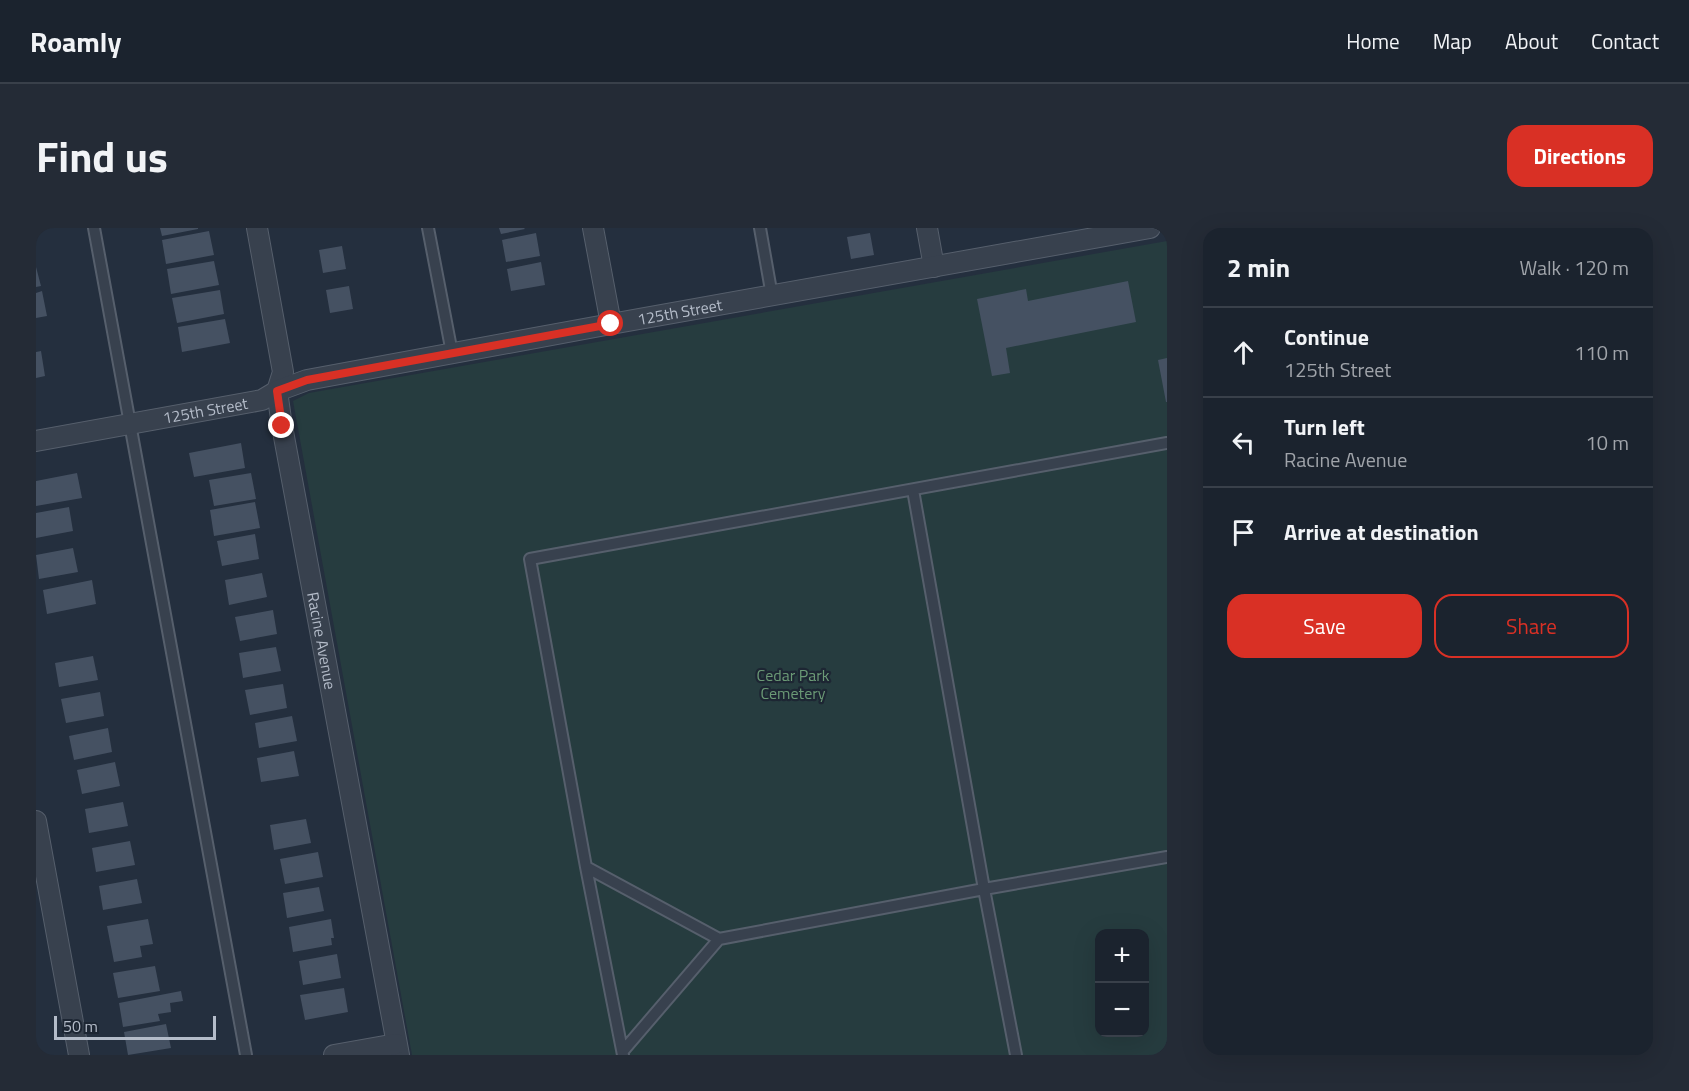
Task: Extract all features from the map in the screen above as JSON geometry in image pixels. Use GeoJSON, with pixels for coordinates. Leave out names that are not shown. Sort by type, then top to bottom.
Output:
{"type":"FeatureCollection","features":[{"type":"Feature","properties":{"kind":"street","name":"Racine Avenue"},"geometry":{"type":"LineString","coordinates":[[257,228],[283,372],[277,391],[282,426],[398,1049]]}},
{"type":"Feature","properties":{"kind":"street"},"geometry":{"type":"LineString","coordinates":[[593,228],[611,324]]}},
{"type":"Feature","properties":{"kind":"street"},"geometry":{"type":"LineString","coordinates":[[927,228],[934,267]]}},
{"type":"Feature","properties":{"kind":"street","name":"125th Street"},"geometry":{"type":"LineString","coordinates":[[36,441],[262,400],[277,391],[307,380],[934,267],[1095,233],[1150,228]]}},
{"type":"Feature","properties":{"kind":"street"},"geometry":{"type":"LineString","coordinates":[[36,821],[79,1055]]}},
{"type":"Feature","properties":{"kind":"street"},"geometry":{"type":"LineString","coordinates":[[334,1055],[398,1049]]}},
{"type":"Feature","properties":{"kind":"lane"},"geometry":{"type":"LineString","coordinates":[[94,228],[246,1055]]}},
{"type":"Feature","properties":{"kind":"lane"},"geometry":{"type":"LineString","coordinates":[[429,228],[452,353]]}},
{"type":"Feature","properties":{"kind":"lane"},"geometry":{"type":"LineString","coordinates":[[760,228],[772,296]]}},
{"type":"Feature","properties":{"kind":"lane"},"geometry":{"type":"LineString","coordinates":[[623,1053],[586,867],[530,559],[1167,443]]}},
{"type":"Feature","properties":{"kind":"lane"},"geometry":{"type":"LineString","coordinates":[[913,490],[984,890],[1016,1055]]}},
{"type":"Feature","properties":{"kind":"lane"},"geometry":{"type":"LineString","coordinates":[[586,867],[718,939],[1167,857]]}},
{"type":"Feature","properties":{"kind":"lane"},"geometry":{"type":"LineString","coordinates":[[623,1053],[718,939]]}},
{"type":"Feature","properties":{"kind":"green space","name":"Cedar Park Cemetery"},"geometry":{"type":"Polygon","coordinates":[[[1167,241],[1167,1055],[412,1055],[293,401],[309,393],[1167,241]]]}},
{"type":"Feature","properties":{"kind":"building"},"geometry":{"type":"Polygon","coordinates":[[[160,228],[198,228],[198,229],[162,236],[160,228]]]}},
{"type":"Feature","properties":{"kind":"building"},"geometry":{"type":"Polygon","coordinates":[[[499,228],[524,228],[525,229],[501,234],[499,228]]]}},
{"type":"Feature","properties":{"kind":"building"},"geometry":{"type":"Polygon","coordinates":[[[209,231],[214,255],[166,264],[162,240],[209,231]]]}},
{"type":"Feature","properties":{"kind":"building"},"geometry":{"type":"Polygon","coordinates":[[[536,233],[540,256],[506,262],[502,240],[536,233]]]}},
{"type":"Feature","properties":{"kind":"building"},"geometry":{"type":"Polygon","coordinates":[[[870,233],[874,255],[851,259],[847,237],[870,233]]]}},
{"type":"Feature","properties":{"kind":"building"},"geometry":{"type":"Polygon","coordinates":[[[342,246],[346,269],[323,273],[319,250],[342,246]]]}},
{"type":"Feature","properties":{"kind":"building"},"geometry":{"type":"Polygon","coordinates":[[[214,261],[219,285],[171,294],[167,269],[214,261]]]}},
{"type":"Feature","properties":{"kind":"building"},"geometry":{"type":"Polygon","coordinates":[[[541,262],[545,285],[511,291],[507,269],[541,262]]]}},
{"type":"Feature","properties":{"kind":"building"},"geometry":{"type":"Polygon","coordinates":[[[36,267],[41,286],[36,287],[36,267]]]}},
{"type":"Feature","properties":{"kind":"building"},"geometry":{"type":"Polygon","coordinates":[[[1128,281],[1136,322],[1006,348],[1010,373],[992,376],[977,299],[1026,289],[1028,301],[1128,281]]]}},
{"type":"Feature","properties":{"kind":"building"},"geometry":{"type":"Polygon","coordinates":[[[349,286],[353,309],[330,313],[326,290],[349,286]]]}},
{"type":"Feature","properties":{"kind":"building"},"geometry":{"type":"Polygon","coordinates":[[[220,290],[224,314],[177,323],[172,298],[220,290]]]}},
{"type":"Feature","properties":{"kind":"building"},"geometry":{"type":"Polygon","coordinates":[[[42,291],[47,316],[36,318],[36,293],[42,291]]]}},
{"type":"Feature","properties":{"kind":"building"},"geometry":{"type":"Polygon","coordinates":[[[225,319],[230,343],[182,352],[178,327],[225,319]]]}},
{"type":"Feature","properties":{"kind":"building"},"geometry":{"type":"Polygon","coordinates":[[[41,351],[45,376],[36,378],[36,352],[41,351]]]}},
{"type":"Feature","properties":{"kind":"building"},"geometry":{"type":"Polygon","coordinates":[[[1167,358],[1167,402],[1166,402],[1158,360],[1167,358]]]}},
{"type":"Feature","properties":{"kind":"building"},"geometry":{"type":"Polygon","coordinates":[[[241,443],[245,468],[194,477],[189,453],[241,443]]]}},
{"type":"Feature","properties":{"kind":"building"},"geometry":{"type":"Polygon","coordinates":[[[77,473],[82,498],[36,506],[36,481],[77,473]]]}},
{"type":"Feature","properties":{"kind":"building"},"geometry":{"type":"Polygon","coordinates":[[[251,473],[256,499],[214,506],[209,480],[251,473]]]}},
{"type":"Feature","properties":{"kind":"building"},"geometry":{"type":"Polygon","coordinates":[[[255,502],[260,528],[214,536],[210,510],[255,502]]]}},
{"type":"Feature","properties":{"kind":"building"},"geometry":{"type":"Polygon","coordinates":[[[69,507],[73,531],[36,538],[36,513],[69,507]]]}},
{"type":"Feature","properties":{"kind":"building"},"geometry":{"type":"Polygon","coordinates":[[[255,534],[259,559],[222,566],[217,541],[255,534]]]}},
{"type":"Feature","properties":{"kind":"building"},"geometry":{"type":"Polygon","coordinates":[[[73,548],[78,572],[39,579],[36,555],[73,548]]]}},
{"type":"Feature","properties":{"kind":"building"},"geometry":{"type":"Polygon","coordinates":[[[262,573],[267,597],[229,605],[225,580],[262,573]]]}},
{"type":"Feature","properties":{"kind":"building"},"geometry":{"type":"Polygon","coordinates":[[[92,580],[96,604],[47,614],[43,590],[92,580]]]}},
{"type":"Feature","properties":{"kind":"building"},"geometry":{"type":"Polygon","coordinates":[[[273,610],[277,634],[240,641],[235,617],[273,610]]]}},
{"type":"Feature","properties":{"kind":"building"},"geometry":{"type":"Polygon","coordinates":[[[276,647],[281,671],[243,678],[239,653],[276,647]]]}},
{"type":"Feature","properties":{"kind":"building"},"geometry":{"type":"Polygon","coordinates":[[[93,656],[98,680],[59,687],[55,663],[93,656]]]}},
{"type":"Feature","properties":{"kind":"building"},"geometry":{"type":"Polygon","coordinates":[[[283,684],[287,708],[250,715],[245,690],[283,684]]]}},
{"type":"Feature","properties":{"kind":"building"},"geometry":{"type":"Polygon","coordinates":[[[100,692],[104,716],[66,723],[61,699],[100,692]]]}},
{"type":"Feature","properties":{"kind":"building"},"geometry":{"type":"Polygon","coordinates":[[[292,716],[297,741],[259,748],[255,723],[292,716]]]}},
{"type":"Feature","properties":{"kind":"building"},"geometry":{"type":"Polygon","coordinates":[[[108,728],[112,752],[74,760],[69,736],[108,728]]]}},
{"type":"Feature","properties":{"kind":"building"},"geometry":{"type":"Polygon","coordinates":[[[294,751],[299,776],[261,782],[257,758],[294,751]]]}},
{"type":"Feature","properties":{"kind":"building"},"geometry":{"type":"Polygon","coordinates":[[[115,762],[120,786],[82,794],[77,770],[115,762]]]}},
{"type":"Feature","properties":{"kind":"building"},"geometry":{"type":"Polygon","coordinates":[[[123,802],[128,826],[89,833],[85,809],[123,802]]]}},
{"type":"Feature","properties":{"kind":"building"},"geometry":{"type":"Polygon","coordinates":[[[306,819],[311,843],[274,850],[270,825],[306,819]]]}},
{"type":"Feature","properties":{"kind":"building"},"geometry":{"type":"Polygon","coordinates":[[[130,841],[135,865],[96,872],[92,848],[130,841]]]}},
{"type":"Feature","properties":{"kind":"building"},"geometry":{"type":"Polygon","coordinates":[[[318,852],[323,877],[285,884],[280,859],[318,852]]]}},
{"type":"Feature","properties":{"kind":"building"},"geometry":{"type":"Polygon","coordinates":[[[137,879],[142,903],[103,910],[99,886],[137,879]]]}},
{"type":"Feature","properties":{"kind":"building"},"geometry":{"type":"Polygon","coordinates":[[[319,887],[324,911],[287,918],[283,893],[319,887]]]}},
{"type":"Feature","properties":{"kind":"building"},"geometry":{"type":"Polygon","coordinates":[[[148,919],[153,944],[140,946],[142,957],[114,962],[107,926],[148,919]]]}},
{"type":"Feature","properties":{"kind":"building"},"geometry":{"type":"Polygon","coordinates":[[[331,919],[334,938],[331,938],[332,945],[293,952],[289,927],[331,919]]]}},
{"type":"Feature","properties":{"kind":"building"},"geometry":{"type":"Polygon","coordinates":[[[337,954],[341,978],[303,985],[299,961],[337,954]]]}},
{"type":"Feature","properties":{"kind":"building"},"geometry":{"type":"Polygon","coordinates":[[[155,966],[160,991],[118,998],[113,973],[155,966]]]}},
{"type":"Feature","properties":{"kind":"building"},"geometry":{"type":"Polygon","coordinates":[[[344,988],[348,1012],[305,1020],[300,995],[344,988]]]}},
{"type":"Feature","properties":{"kind":"building"},"geometry":{"type":"Polygon","coordinates":[[[181,991],[183,1001],[170,1003],[171,1012],[158,1014],[160,1021],[123,1027],[119,1003],[181,991]]]}},
{"type":"Feature","properties":{"kind":"building"},"geometry":{"type":"Polygon","coordinates":[[[166,1024],[171,1048],[128,1055],[124,1032],[166,1024]]]}},
{"type":"Feature","properties":{"kind":"route"},"geometry":{"type":"LineString","coordinates":[[282,426],[277,391],[307,380],[611,324]]}}]}
